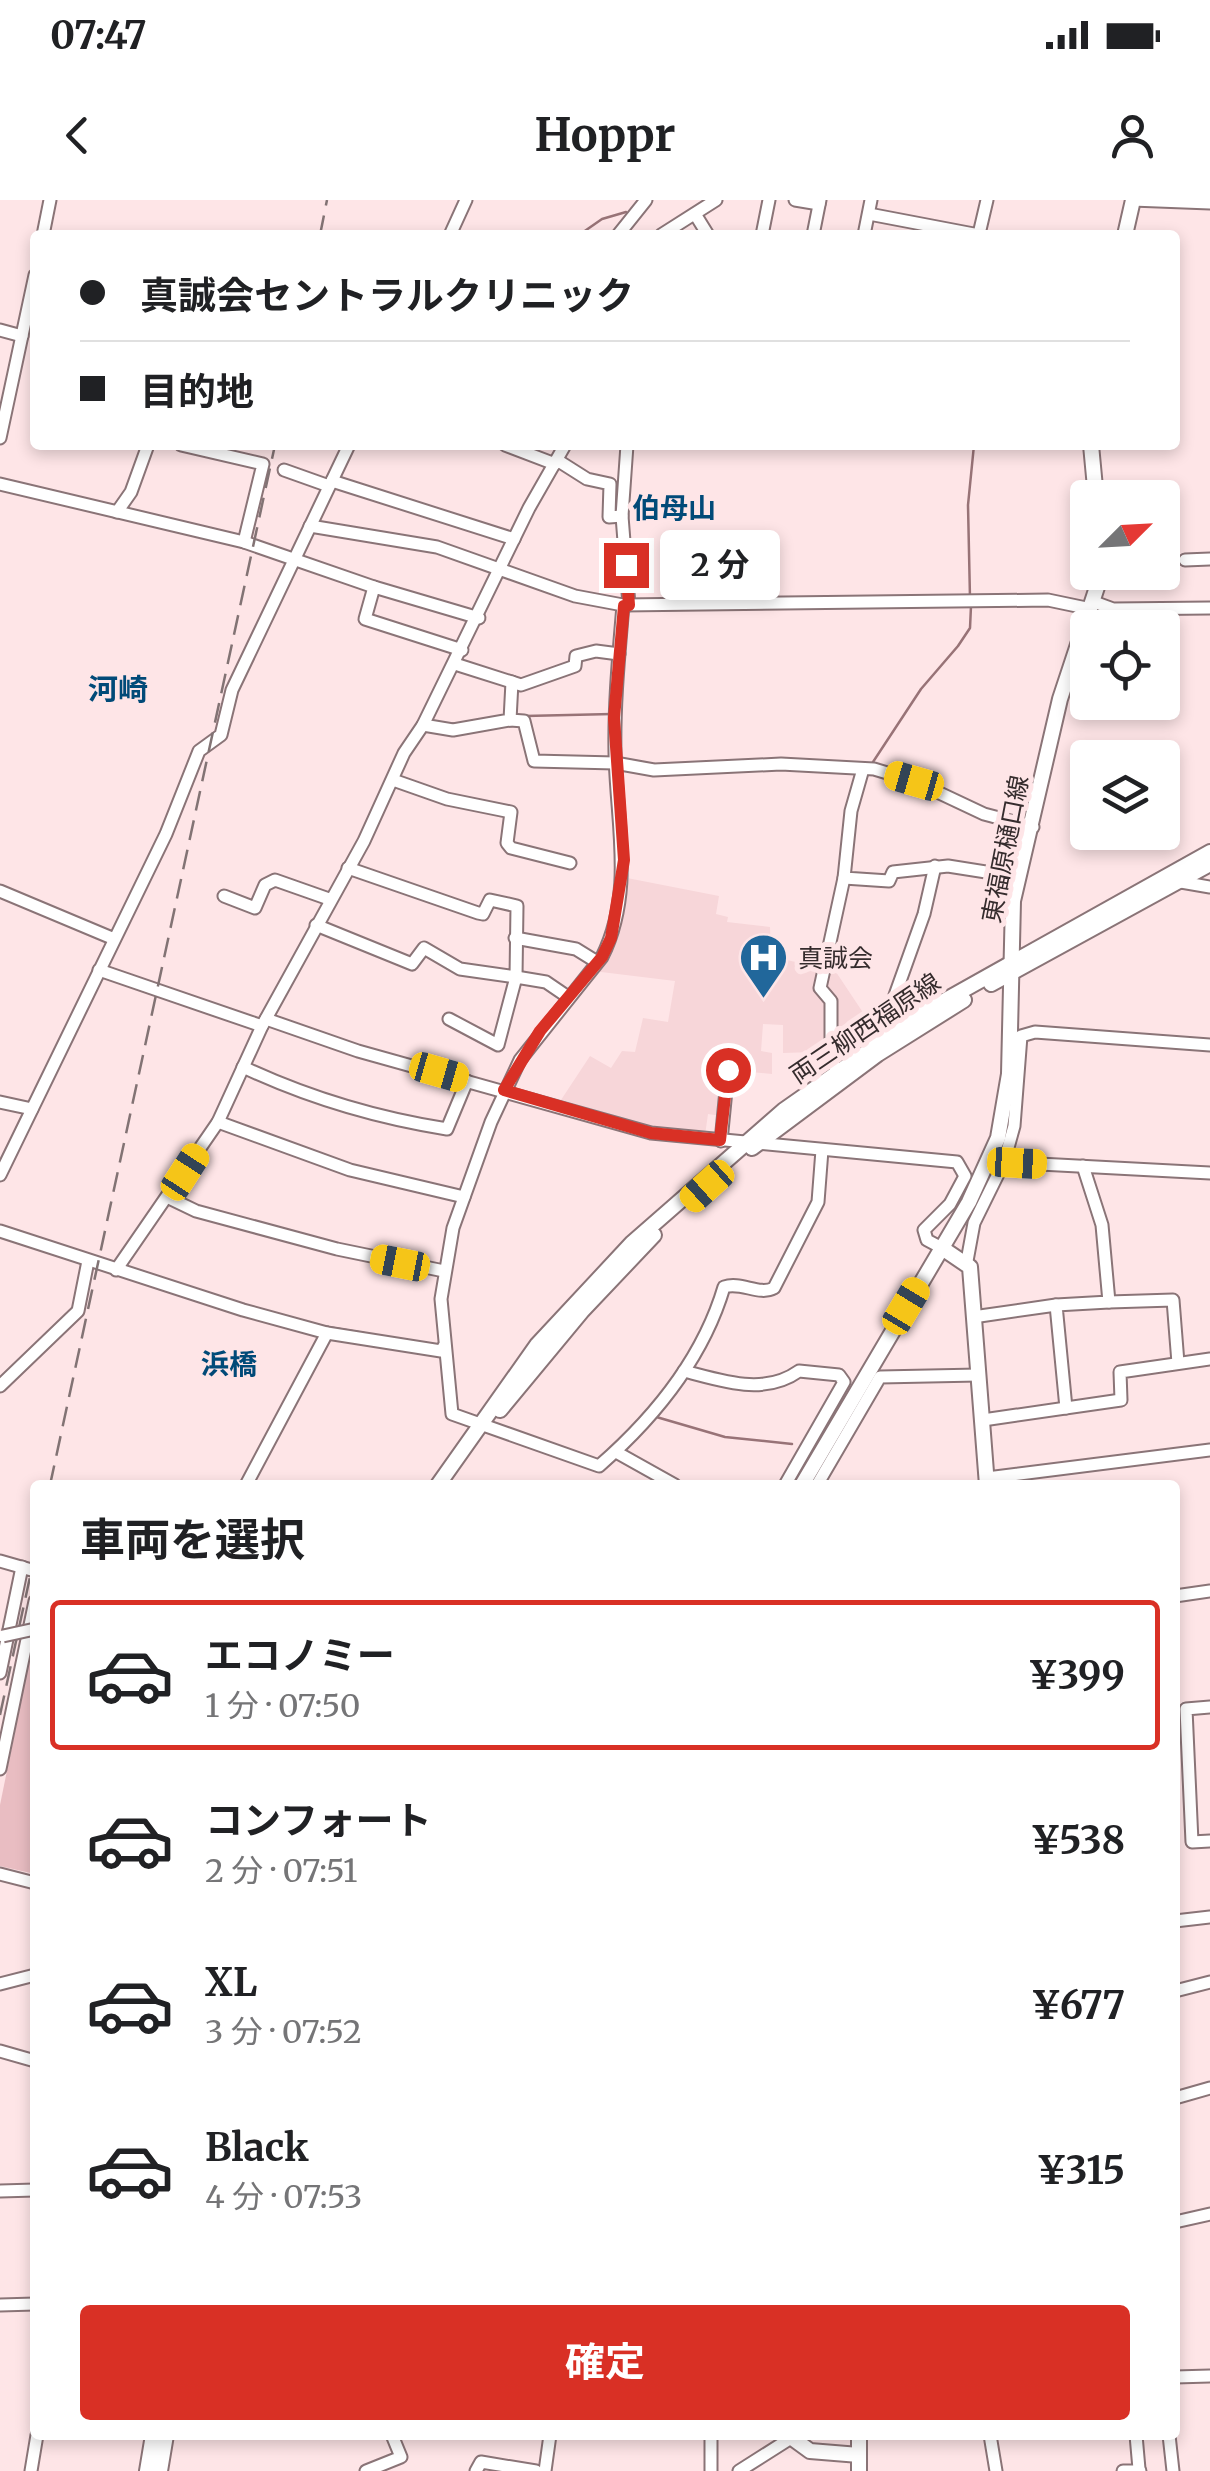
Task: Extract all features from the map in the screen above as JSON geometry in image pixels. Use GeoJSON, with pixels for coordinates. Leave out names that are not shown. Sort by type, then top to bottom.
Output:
{"type":"FeatureCollection","features":[{"type":"Feature","properties":{"kind":"main road"},"geometry":{"type":"LineString","coordinates":[[1125,230],[1133,200]]}},
{"type":"Feature","properties":{"kind":"main road"},"geometry":{"type":"LineString","coordinates":[[1091,450],[1094,480]]}},
{"type":"Feature","properties":{"kind":"main road","name":"東福原樋口線"},"geometry":{"type":"LineString","coordinates":[[808,1478],[986,1172],[998,1138],[1009,1074],[1012,901],[1033,826],[1060,699],[1097,590]]}},
{"type":"Feature","properties":{"kind":"main road","name":"両三柳西福原線"},"geometry":{"type":"LineString","coordinates":[[452,1480],[537,1345],[570,1309],[632,1243],[837,1070],[889,1034],[1210,852]]}},
{"type":"Feature","properties":{"kind":"main road","name":"両三柳西福原線"},"geometry":{"type":"LineString","coordinates":[[750,1144],[1011,967],[1210,864]]}},
{"type":"Feature","properties":{"kind":"main road"},"geometry":{"type":"LineString","coordinates":[[942,1248],[966,1261],[987,1480]]}},
{"type":"Feature","properties":{"kind":"main road","name":"両三柳西福原線"},"geometry":{"type":"LineString","coordinates":[[442,1480],[484,1425]]}},
{"type":"Feature","properties":{"kind":"main road"},"geometry":{"type":"LineString","coordinates":[[146,2471],[151,2440]]}},
{"type":"Feature","properties":{"kind":"main road"},"geometry":{"type":"LineString","coordinates":[[160,2471],[165,2440]]}},
{"type":"Feature","properties":{"kind":"main road"},"geometry":{"type":"LineString","coordinates":[[794,2440],[810,2451],[859,2454]]}},
{"type":"Feature","properties":{"kind":"main road"},"geometry":{"type":"LineString","coordinates":[[859,2440],[860,2471]]}},
{"type":"Feature","properties":{"kind":"street"},"geometry":{"type":"LineString","coordinates":[[44,230],[50,200]]}},
{"type":"Feature","properties":{"kind":"street"},"geometry":{"type":"LineString","coordinates":[[452,230],[466,200]]}},
{"type":"Feature","properties":{"kind":"street"},"geometry":{"type":"LineString","coordinates":[[621,230],[646,200]]}},
{"type":"Feature","properties":{"kind":"street"},"geometry":{"type":"LineString","coordinates":[[670,230],[716,200]]}},
{"type":"Feature","properties":{"kind":"street"},"geometry":{"type":"LineString","coordinates":[[763,230],[769,200]]}},
{"type":"Feature","properties":{"kind":"street"},"geometry":{"type":"LineString","coordinates":[[796,200],[819,202],[813,230]]}},
{"type":"Feature","properties":{"kind":"street"},"geometry":{"type":"LineString","coordinates":[[980,230],[986,200]]}},
{"type":"Feature","properties":{"kind":"street"},"geometry":{"type":"LineString","coordinates":[[1133,200],[1210,203]]}},
{"type":"Feature","properties":{"kind":"street"},"geometry":{"type":"LineString","coordinates":[[870,207],[922,230]]}},
{"type":"Feature","properties":{"kind":"street"},"geometry":{"type":"LineString","coordinates":[[695,214],[705,230]]}},
{"type":"Feature","properties":{"kind":"street"},"geometry":{"type":"LineString","coordinates":[[0,438],[30,298]]}},
{"type":"Feature","properties":{"kind":"street"},"geometry":{"type":"LineString","coordinates":[[0,330],[22,336]]}},
{"type":"Feature","properties":{"kind":"street"},"geometry":{"type":"LineString","coordinates":[[117,512],[131,492],[146,450]]}},
{"type":"Feature","properties":{"kind":"street"},"geometry":{"type":"LineString","coordinates":[[202,450],[262,464],[244,542]]}},
{"type":"Feature","properties":{"kind":"street"},"geometry":{"type":"LineString","coordinates":[[0,1176],[112,938],[166,834],[198,751],[222,734],[232,690],[347,450]]}},
{"type":"Feature","properties":{"kind":"street"},"geometry":{"type":"LineString","coordinates":[[520,450],[610,484],[609,517],[617,516]]}},
{"type":"Feature","properties":{"kind":"street"},"geometry":{"type":"LineString","coordinates":[[116,1270],[218,1122],[264,1022],[424,726],[562,450]]}},
{"type":"Feature","properties":{"kind":"street"},"geometry":{"type":"LineString","coordinates":[[627,450],[617,516],[626,605],[619,654],[615,762],[624,860],[611,938],[597,962],[530,1046],[504,1090],[464,1197],[444,1271],[444,1346],[452,1414],[599,1466],[616,1452],[684,1371],[712,1329],[724,1287],[766,1292],[774,1288],[818,1202],[822,1150]]}},
{"type":"Feature","properties":{"kind":"street"},"geometry":{"type":"LineString","coordinates":[[284,470],[514,540]]}},
{"type":"Feature","properties":{"kind":"street"},"geometry":{"type":"LineString","coordinates":[[0,484],[244,542],[479,618]]}},
{"type":"Feature","properties":{"kind":"street"},"geometry":{"type":"LineString","coordinates":[[310,526],[437,547],[575,596],[626,605],[860,606],[1048,600],[1113,609],[1210,608]]}},
{"type":"Feature","properties":{"kind":"street"},"geometry":{"type":"LineString","coordinates":[[1185,560],[1210,559]]}},
{"type":"Feature","properties":{"kind":"street"},"geometry":{"type":"LineString","coordinates":[[374,587],[365,619],[462,650]]}},
{"type":"Feature","properties":{"kind":"street"},"geometry":{"type":"LineString","coordinates":[[455,664],[512,682],[532,684],[575,666],[576,656],[596,650],[619,654]]}},
{"type":"Feature","properties":{"kind":"street"},"geometry":{"type":"LineString","coordinates":[[510,720],[512,682]]}},
{"type":"Feature","properties":{"kind":"street"},"geometry":{"type":"LineString","coordinates":[[424,726],[453,730],[524,720],[534,761],[615,762],[671,770],[780,764],[863,768],[914,781],[984,814],[1033,826]]}},
{"type":"Feature","properties":{"kind":"street"},"geometry":{"type":"LineString","coordinates":[[837,1070],[831,1061],[831,1001],[822,990],[844,878],[851,812],[863,768]]}},
{"type":"Feature","properties":{"kind":"street"},"geometry":{"type":"LineString","coordinates":[[393,780],[447,799],[512,812],[507,843],[510,848],[570,862]]}},
{"type":"Feature","properties":{"kind":"street"},"geometry":{"type":"LineString","coordinates":[[844,878],[889,882],[893,872],[935,866],[1018,877]]}},
{"type":"Feature","properties":{"kind":"street"},"geometry":{"type":"LineString","coordinates":[[889,1034],[884,1026],[924,914],[935,866]]}},
{"type":"Feature","properties":{"kind":"street"},"geometry":{"type":"LineString","coordinates":[[348,868],[480,914],[490,900],[517,906],[516,977],[498,1045],[449,1019]]}},
{"type":"Feature","properties":{"kind":"street"},"geometry":{"type":"LineString","coordinates":[[224,896],[256,908],[265,885],[276,880],[329,899]]}},
{"type":"Feature","properties":{"kind":"street"},"geometry":{"type":"LineString","coordinates":[[1180,882],[1210,887]]}},
{"type":"Feature","properties":{"kind":"street"},"geometry":{"type":"LineString","coordinates":[[0,891],[112,938]]}},
{"type":"Feature","properties":{"kind":"street"},"geometry":{"type":"LineString","coordinates":[[316,925],[412,964],[424,948],[460,968],[546,982],[568,997]]}},
{"type":"Feature","properties":{"kind":"street"},"geometry":{"type":"LineString","coordinates":[[515,938],[576,949],[597,962]]}},
{"type":"Feature","properties":{"kind":"street"},"geometry":{"type":"LineString","coordinates":[[98,970],[358,1052],[651,1133],[957,1162],[965,1176],[950,1204],[924,1230],[927,1240],[942,1248]]}},
{"type":"Feature","properties":{"kind":"street"},"geometry":{"type":"LineString","coordinates":[[966,1261],[974,1223],[1004,1162],[1019,1099],[1022,1036],[1034,1032],[1210,1045]]}},
{"type":"Feature","properties":{"kind":"street"},"geometry":{"type":"LineString","coordinates":[[244,1067],[282,1085],[361,1110],[447,1129],[467,1080]]}},
{"type":"Feature","properties":{"kind":"street"},"geometry":{"type":"LineString","coordinates":[[720,1140],[728,1070]]}},
{"type":"Feature","properties":{"kind":"street"},"geometry":{"type":"LineString","coordinates":[[0,1102],[32,1110]]}},
{"type":"Feature","properties":{"kind":"street"},"geometry":{"type":"LineString","coordinates":[[218,1122],[350,1170],[464,1197]]}},
{"type":"Feature","properties":{"kind":"street"},"geometry":{"type":"LineString","coordinates":[[1004,1162],[1210,1172]]}},
{"type":"Feature","properties":{"kind":"street"},"geometry":{"type":"LineString","coordinates":[[1083,1166],[1102,1224],[1109,1302]]}},
{"type":"Feature","properties":{"kind":"street"},"geometry":{"type":"LineString","coordinates":[[169,1198],[196,1211],[337,1249],[444,1271]]}},
{"type":"Feature","properties":{"kind":"street"},"geometry":{"type":"LineString","coordinates":[[0,1231],[327,1333],[441,1351],[444,1346]]}},
{"type":"Feature","properties":{"kind":"street"},"geometry":{"type":"LineString","coordinates":[[0,1386],[78,1311],[88,1261]]}},
{"type":"Feature","properties":{"kind":"street"},"geometry":{"type":"LineString","coordinates":[[973,1317],[1056,1306],[1173,1300],[1178,1363]]}},
{"type":"Feature","properties":{"kind":"street"},"geometry":{"type":"LineString","coordinates":[[1056,1306],[1066,1408]]}},
{"type":"Feature","properties":{"kind":"street"},"geometry":{"type":"LineString","coordinates":[[249,1480],[327,1333]]}},
{"type":"Feature","properties":{"kind":"street"},"geometry":{"type":"LineString","coordinates":[[982,1420],[1120,1400],[1120,1372],[1210,1359]]}},
{"type":"Feature","properties":{"kind":"street"},"geometry":{"type":"LineString","coordinates":[[684,1371],[732,1384],[780,1384],[799,1371],[839,1375],[844,1382],[808,1478]]}},
{"type":"Feature","properties":{"kind":"street"},"geometry":{"type":"LineString","coordinates":[[808,1478],[880,1378],[978,1374]]}},
{"type":"Feature","properties":{"kind":"street"},"geometry":{"type":"LineString","coordinates":[[994,1480],[1210,1450]]}},
{"type":"Feature","properties":{"kind":"street"},"geometry":{"type":"LineString","coordinates":[[616,1452],[666,1480]]}},
{"type":"Feature","properties":{"kind":"street"},"geometry":{"type":"LineString","coordinates":[[0,1562],[28,1569],[6,1619],[0,1672]]}},
{"type":"Feature","properties":{"kind":"street"},"geometry":{"type":"LineString","coordinates":[[1180,1595],[1210,1591]]}},
{"type":"Feature","properties":{"kind":"street"},"geometry":{"type":"LineString","coordinates":[[0,1769],[30,1625]]}},
{"type":"Feature","properties":{"kind":"street"},"geometry":{"type":"LineString","coordinates":[[2,1636],[30,1630]]}},
{"type":"Feature","properties":{"kind":"street"},"geometry":{"type":"LineString","coordinates":[[1210,1707],[1181,1710],[1192,1842],[1210,1840]]}},
{"type":"Feature","properties":{"kind":"street"},"geometry":{"type":"LineString","coordinates":[[0,1874],[30,1882]]}},
{"type":"Feature","properties":{"kind":"street"},"geometry":{"type":"LineString","coordinates":[[1180,1920],[1210,1917]]}},
{"type":"Feature","properties":{"kind":"street"},"geometry":{"type":"LineString","coordinates":[[0,1984],[30,1976]]}},
{"type":"Feature","properties":{"kind":"street"},"geometry":{"type":"LineString","coordinates":[[1180,1990],[1210,1982]]}},
{"type":"Feature","properties":{"kind":"street"},"geometry":{"type":"LineString","coordinates":[[0,2051],[30,2059]]}},
{"type":"Feature","properties":{"kind":"street"},"geometry":{"type":"LineString","coordinates":[[1180,2097],[1210,2088]]}},
{"type":"Feature","properties":{"kind":"street"},"geometry":{"type":"LineString","coordinates":[[0,2191],[30,2190]]}},
{"type":"Feature","properties":{"kind":"street"},"geometry":{"type":"LineString","coordinates":[[1180,2221],[1210,2214]]}},
{"type":"Feature","properties":{"kind":"street"},"geometry":{"type":"LineString","coordinates":[[0,2305],[30,2304]]}},
{"type":"Feature","properties":{"kind":"street"},"geometry":{"type":"LineString","coordinates":[[1180,2376],[1210,2376]]}},
{"type":"Feature","properties":{"kind":"street"},"geometry":{"type":"LineString","coordinates":[[31,2471],[36,2440]]}},
{"type":"Feature","properties":{"kind":"street"},"geometry":{"type":"LineString","coordinates":[[375,2469],[402,2458],[394,2440]]}},
{"type":"Feature","properties":{"kind":"street"},"geometry":{"type":"LineString","coordinates":[[545,2471],[549,2440]]}},
{"type":"Feature","properties":{"kind":"street"},"geometry":{"type":"LineString","coordinates":[[711,2440],[711,2471]]}},
{"type":"Feature","properties":{"kind":"street"},"geometry":{"type":"LineString","coordinates":[[743,2470],[760,2466],[787,2440]]}},
{"type":"Feature","properties":{"kind":"street"},"geometry":{"type":"LineString","coordinates":[[991,2440],[996,2471]]}},
{"type":"Feature","properties":{"kind":"street"},"geometry":{"type":"LineString","coordinates":[[1123,2471],[1139,2470],[1136,2440]]}},
{"type":"Feature","properties":{"kind":"street"},"geometry":{"type":"LineString","coordinates":[[1170,2440],[1173,2471]]}},
{"type":"Feature","properties":{"kind":"street"},"geometry":{"type":"LineString","coordinates":[[476,2471],[481,2462],[490,2460],[536,2471]]}},
{"type":"Feature","properties":{"kind":"shaded area","name":"真誠会"},"geometry":{"type":"Polygon","coordinates":[[[627,878],[719,896],[716,914],[728,917],[727,922],[770,927],[771,956],[836,972],[876,1032],[867,1038],[825,1032],[826,1067],[817,1074],[814,1052],[783,1053],[783,1025],[763,1024],[761,1051],[772,1053],[772,1074],[719,1069],[714,1086],[720,1088],[721,1116],[708,1114],[705,1135],[650,1129],[559,1103],[590,1056],[611,1068],[622,1051],[635,1052],[643,1018],[668,1022],[675,981],[593,971],[608,952],[627,878]]]}},
{"type":"Feature","properties":{"kind":"shaded area"},"geometry":{"type":"Polygon","coordinates":[[[30,1658],[30,1873],[0,1866],[0,1805],[30,1658]]]}},
{"type":"Feature","properties":{"kind":"waterway"},"geometry":{"type":"LineString","coordinates":[[586,230],[602,219],[626,212]]}},
{"type":"Feature","properties":{"kind":"waterway"},"geometry":{"type":"LineString","coordinates":[[970,598],[968,505],[974,450]]}},
{"type":"Feature","properties":{"kind":"waterway"},"geometry":{"type":"LineString","coordinates":[[871,765],[921,689],[970,628],[971,606]]}},
{"type":"Feature","properties":{"kind":"waterway"},"geometry":{"type":"LineString","coordinates":[[525,716],[612,714]]}},
{"type":"Feature","properties":{"kind":"waterway"},"geometry":{"type":"LineString","coordinates":[[322,1326],[364,1333]]}},
{"type":"Feature","properties":{"kind":"waterway"},"geometry":{"type":"LineString","coordinates":[[653,1416],[725,1437],[792,1444]]}},
{"type":"Feature","properties":{"kind":"railway"},"geometry":{"type":"LineString","coordinates":[[321,230],[327,200]]}},
{"type":"Feature","properties":{"kind":"railway"},"geometry":{"type":"LineString","coordinates":[[51,1480],[274,450]]}},
{"type":"Feature","properties":{"kind":"railway"},"geometry":{"type":"LineString","coordinates":[[0,1715],[30,1577]]}},
{"type":"Feature","properties":{"kind":"place","name":"真誠会"},"geometry":{"type":"Point","coordinates":[763,1000]}},
{"type":"Feature","properties":{"kind":"district","name":"伯母山"},"geometry":{"type":"Point","coordinates":[674,508]}},
{"type":"Feature","properties":{"kind":"district","name":"河崎"},"geometry":{"type":"Point","coordinates":[118,689]}},
{"type":"Feature","properties":{"kind":"district","name":"浜橋"},"geometry":{"type":"Point","coordinates":[229,1364]}},
{"type":"Feature","properties":{"kind":"route"},"geometry":{"type":"LineString","coordinates":[[626,565],[629,605],[624,606],[614,718],[624,860],[611,938],[602,957],[540,1031],[504,1090],[620,1126],[720,1140],[726,1118],[722,1098],[728,1070]]}}]}
